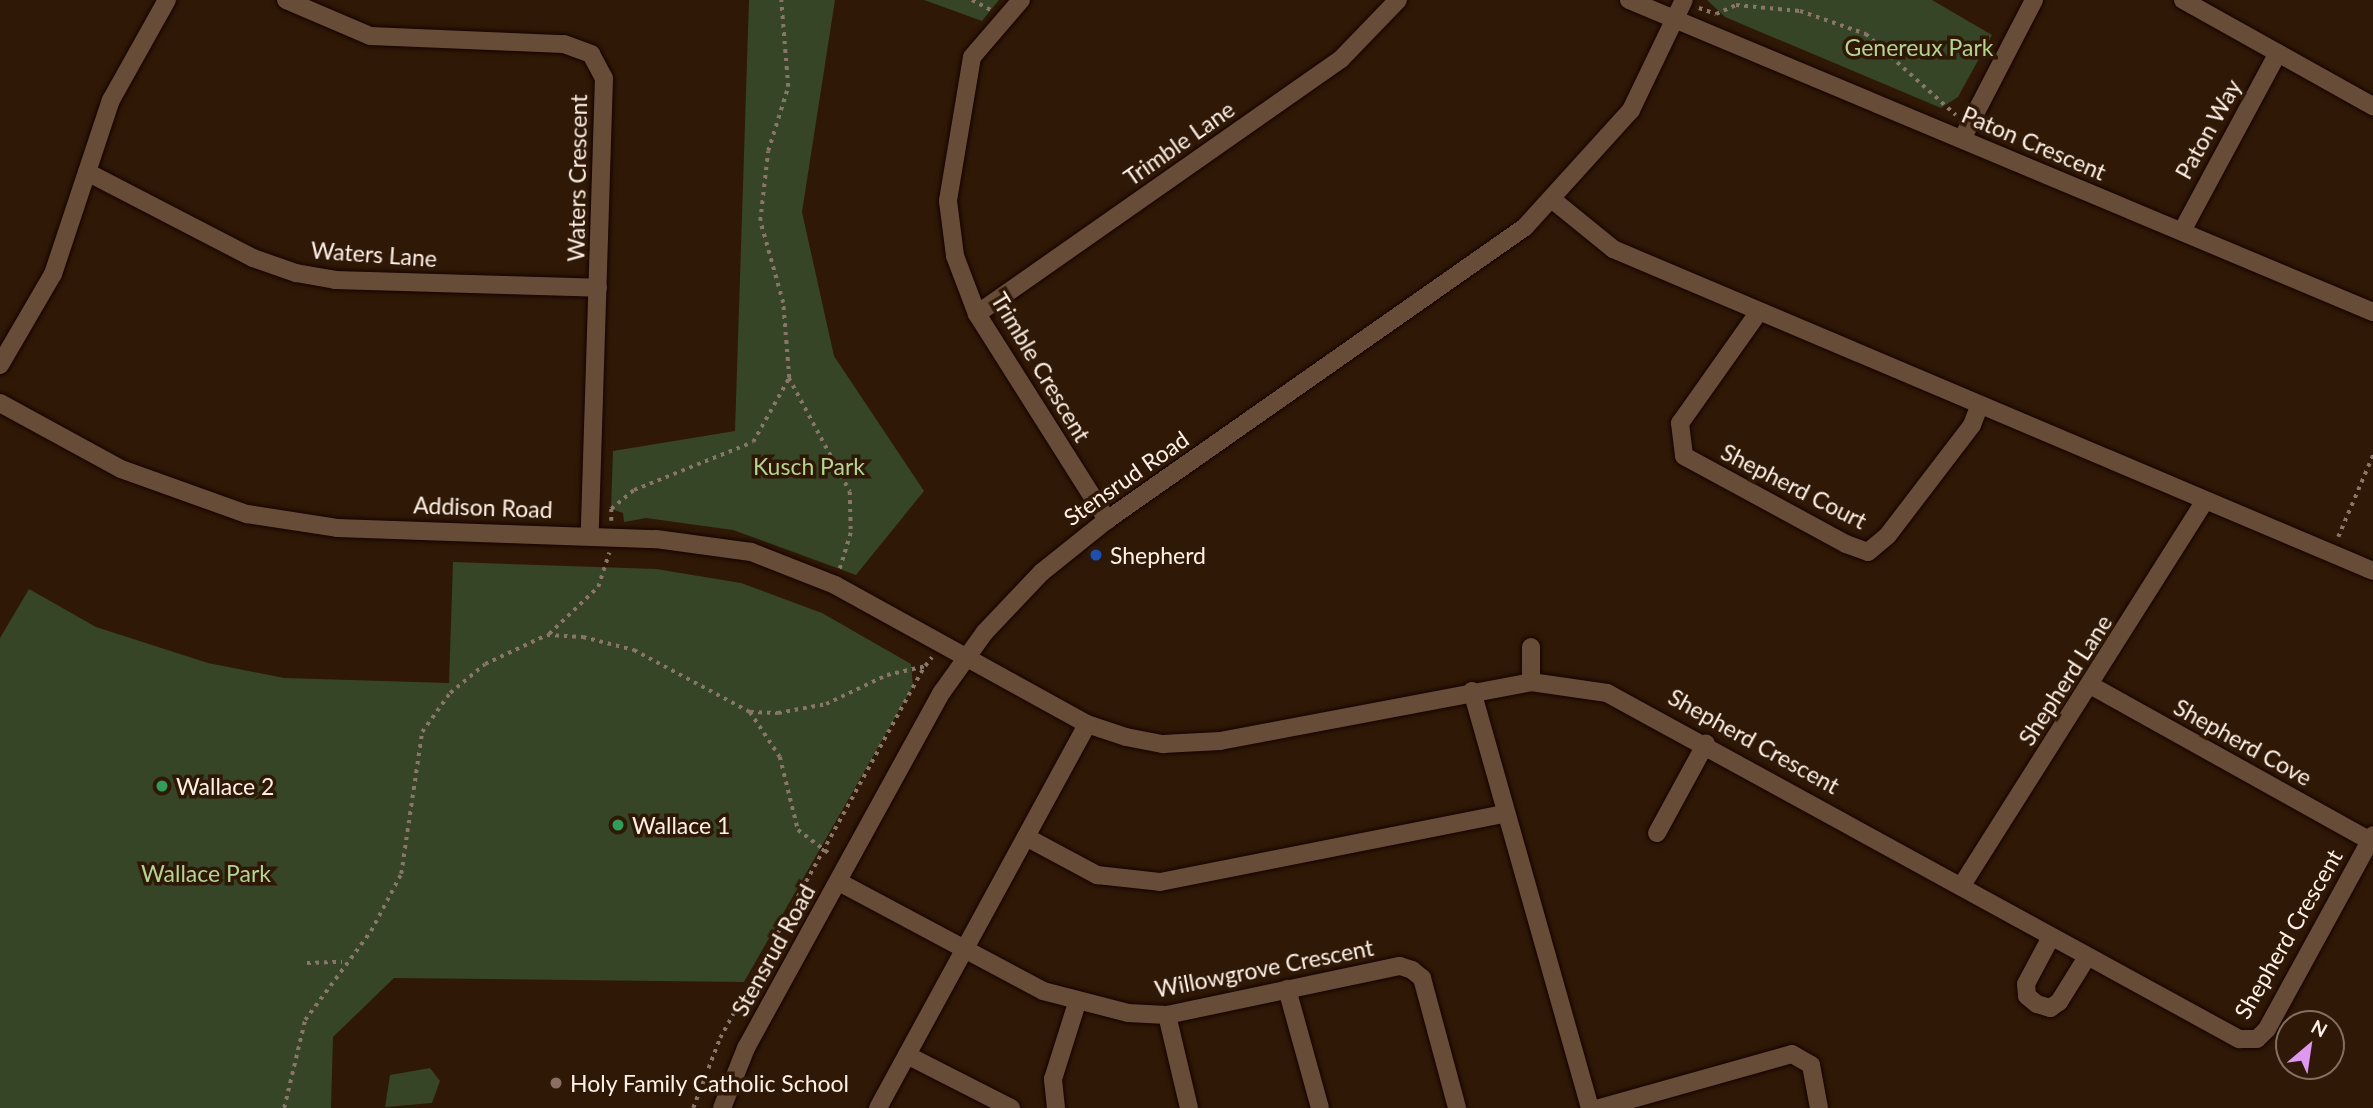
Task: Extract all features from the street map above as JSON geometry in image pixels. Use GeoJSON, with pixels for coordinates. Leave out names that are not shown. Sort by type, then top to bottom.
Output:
{"type":"FeatureCollection","features":[{"type":"Feature","properties":{"kind":"street"},"geometry":{"type":"LineString","coordinates":[[0,365],[53,274],[111,100],[167,0]]}},
{"type":"Feature","properties":{"kind":"street","name":"Waters Crescent"},"geometry":{"type":"LineString","coordinates":[[286,0],[370,36],[564,44],[591,54],[604,78],[590,537]]}},
{"type":"Feature","properties":{"kind":"street","name":"Trimble Crescent"},"geometry":{"type":"LineString","coordinates":[[1021,0],[972,57],[948,201],[955,256],[977,314],[1107,520]]}},
{"type":"Feature","properties":{"kind":"street","name":"Trimble Lane"},"geometry":{"type":"LineString","coordinates":[[977,314],[1341,59],[1398,0]]}},
{"type":"Feature","properties":{"kind":"street"},"geometry":{"type":"LineString","coordinates":[[1629,0],[1676,20]]}},
{"type":"Feature","properties":{"kind":"street"},"geometry":{"type":"LineString","coordinates":[[1962,139],[2034,0]]}},
{"type":"Feature","properties":{"kind":"street"},"geometry":{"type":"LineString","coordinates":[[2183,0],[2373,106]]}},
{"type":"Feature","properties":{"kind":"street","name":"Stensrud Road"},"geometry":{"type":"LineString","coordinates":[[722,1108],[746,1048],[964,658],[1042,572],[1107,520],[1490,256],[1554,201],[1631,110],[1684,1]]}},
{"type":"Feature","properties":{"kind":"street","name":"Paton Crescent"},"geometry":{"type":"LineString","coordinates":[[1676,20],[2373,312]]}},
{"type":"Feature","properties":{"kind":"street","name":"Paton Way"},"geometry":{"type":"LineString","coordinates":[[2182,231],[2278,52]]}},
{"type":"Feature","properties":{"kind":"street","name":"Waters Lane"},"geometry":{"type":"LineString","coordinates":[[87,172],[253,258],[296,273],[335,280],[598,288]]}},
{"type":"Feature","properties":{"kind":"street"},"geometry":{"type":"LineString","coordinates":[[1554,201],[1613,249],[1979,407],[2373,570]]}},
{"type":"Feature","properties":{"kind":"street","name":"Shepherd Court"},"geometry":{"type":"LineString","coordinates":[[1758,313],[1680,424],[1684,456],[1846,544],[1868,552],[1888,535],[1972,425],[1979,407]]}},
{"type":"Feature","properties":{"kind":"street","name":"Addison Road"},"geometry":{"type":"LineString","coordinates":[[0,403],[121,470],[247,514],[337,528],[590,537],[711,545],[789,564],[964,658]]}},
{"type":"Feature","properties":{"kind":"street","name":"Shepherd Lane"},"geometry":{"type":"LineString","coordinates":[[1962,885],[2092,686],[2205,501]]}},
{"type":"Feature","properties":{"kind":"street"},"geometry":{"type":"LineString","coordinates":[[1531,647],[1531,682]]}},
{"type":"Feature","properties":{"kind":"street","name":"Shepherd Crescent"},"geometry":{"type":"LineString","coordinates":[[964,658],[1087,724],[1126,737],[1191,744],[1531,682],[1607,693],[1706,743],[2087,957],[2239,1039],[2257,1039],[2371,838]]}},
{"type":"Feature","properties":{"kind":"street","name":"Shepherd Cove"},"geometry":{"type":"LineString","coordinates":[[2092,686],[2371,838]]}},
{"type":"Feature","properties":{"kind":"street"},"geometry":{"type":"LineString","coordinates":[[1472,691],[1503,814],[1590,1108]]}},
{"type":"Feature","properties":{"kind":"street"},"geometry":{"type":"LineString","coordinates":[[878,1108],[1087,724]]}},
{"type":"Feature","properties":{"kind":"street"},"geometry":{"type":"LineString","coordinates":[[1657,833],[1706,743]]}},
{"type":"Feature","properties":{"kind":"street"},"geometry":{"type":"LineString","coordinates":[[1026,837],[1097,875],[1160,882],[1503,814]]}},
{"type":"Feature","properties":{"kind":"street","name":"Willowgrove Crescent"},"geometry":{"type":"LineString","coordinates":[[839,882],[966,949],[1077,1003],[1167,1015],[1400,966],[1412,970],[1422,978],[1457,1108]]}},
{"type":"Feature","properties":{"kind":"street"},"geometry":{"type":"LineString","coordinates":[[2051,937],[2026,984],[2027,996],[2037,1004],[2050,1008],[2059,1002],[2087,957]]}},
{"type":"Feature","properties":{"kind":"street"},"geometry":{"type":"LineString","coordinates":[[1287,989],[1321,1108]]}},
{"type":"Feature","properties":{"kind":"street"},"geometry":{"type":"LineString","coordinates":[[1056,1108],[1053,1079],[1077,1003]]}},
{"type":"Feature","properties":{"kind":"street"},"geometry":{"type":"LineString","coordinates":[[1167,1015],[1189,1108]]}},
{"type":"Feature","properties":{"kind":"street"},"geometry":{"type":"LineString","coordinates":[[1600,1108],[1792,1054],[1811,1065],[1819,1108]]}},
{"type":"Feature","properties":{"kind":"street"},"geometry":{"type":"LineString","coordinates":[[907,1055],[1011,1108]]}},
{"type":"Feature","properties":{"kind":"path"},"geometry":{"type":"LineString","coordinates":[[782,0],[788,87],[768,151],[760,221],[783,303],[789,377],[850,492],[851,533],[843,563]]}},
{"type":"Feature","properties":{"kind":"path"},"geometry":{"type":"LineString","coordinates":[[972,0],[993,11]]}},
{"type":"Feature","properties":{"kind":"path"},"geometry":{"type":"LineString","coordinates":[[1684,1],[1716,15],[1736,5],[1800,10],[1866,34],[1950,111],[1969,121]]}},
{"type":"Feature","properties":{"kind":"path"},"geometry":{"type":"LineString","coordinates":[[611,519],[611,509],[634,490],[753,442],[789,377]]}},
{"type":"Feature","properties":{"kind":"path"},"geometry":{"type":"LineString","coordinates":[[2337,540],[2373,455]]}},
{"type":"Feature","properties":{"kind":"path"},"geometry":{"type":"LineString","coordinates":[[284,1108],[305,1020],[342,962],[371,931],[401,874],[412,827],[416,749],[433,712],[485,664],[547,635],[586,601],[607,568]]}},
{"type":"Feature","properties":{"kind":"path"},"geometry":{"type":"LineString","coordinates":[[547,635],[634,650],[750,712],[801,712],[925,666]]}},
{"type":"Feature","properties":{"kind":"path"},"geometry":{"type":"LineString","coordinates":[[694,1108],[720,1038],[925,666],[943,645]]}},
{"type":"Feature","properties":{"kind":"path"},"geometry":{"type":"LineString","coordinates":[[750,712],[780,757],[791,818],[823,851]]}},
{"type":"Feature","properties":{"kind":"path"},"geometry":{"type":"LineString","coordinates":[[307,962],[342,962]]}},
{"type":"Feature","properties":{"kind":"green space","name":"Kusch Park"},"geometry":{"type":"Polygon","coordinates":[[[749,0],[835,0],[802,212],[834,356],[924,491],[856,575],[733,530],[646,518],[624,522],[623,513],[611,509],[613,451],[735,431],[749,0]]]}},
{"type":"Feature","properties":{"kind":"green space"},"geometry":{"type":"Polygon","coordinates":[[[924,0],[999,0],[982,21],[924,0]]]}},
{"type":"Feature","properties":{"kind":"green space","name":"Genereux Park"},"geometry":{"type":"Polygon","coordinates":[[[1707,0],[1932,0],[1992,35],[1958,97],[1941,108],[1725,17],[1707,0]]]}},
{"type":"Feature","properties":{"kind":"green space","name":"Wallace Park"},"geometry":{"type":"Polygon","coordinates":[[[453,562],[656,569],[741,583],[822,613],[911,664],[913,686],[744,982],[394,978],[333,1037],[331,1108],[0,1108],[0,638],[29,589],[96,627],[208,663],[284,678],[449,683],[453,562]]]}},
{"type":"Feature","properties":{"kind":"green space"},"geometry":{"type":"Polygon","coordinates":[[[430,1068],[440,1081],[432,1103],[385,1107],[390,1075],[430,1068]]]}},
{"type":"Feature","properties":{"kind":"place","name":"Shepherd"},"geometry":{"type":"Point","coordinates":[1096,555]}},
{"type":"Feature","properties":{"kind":"place","name":"Wallace 2"},"geometry":{"type":"Point","coordinates":[162,786]}},
{"type":"Feature","properties":{"kind":"place","name":"Wallace 1"},"geometry":{"type":"Point","coordinates":[618,825]}},
{"type":"Feature","properties":{"kind":"place","name":"Holy Family Catholic School"},"geometry":{"type":"Point","coordinates":[556,1083]}}]}
